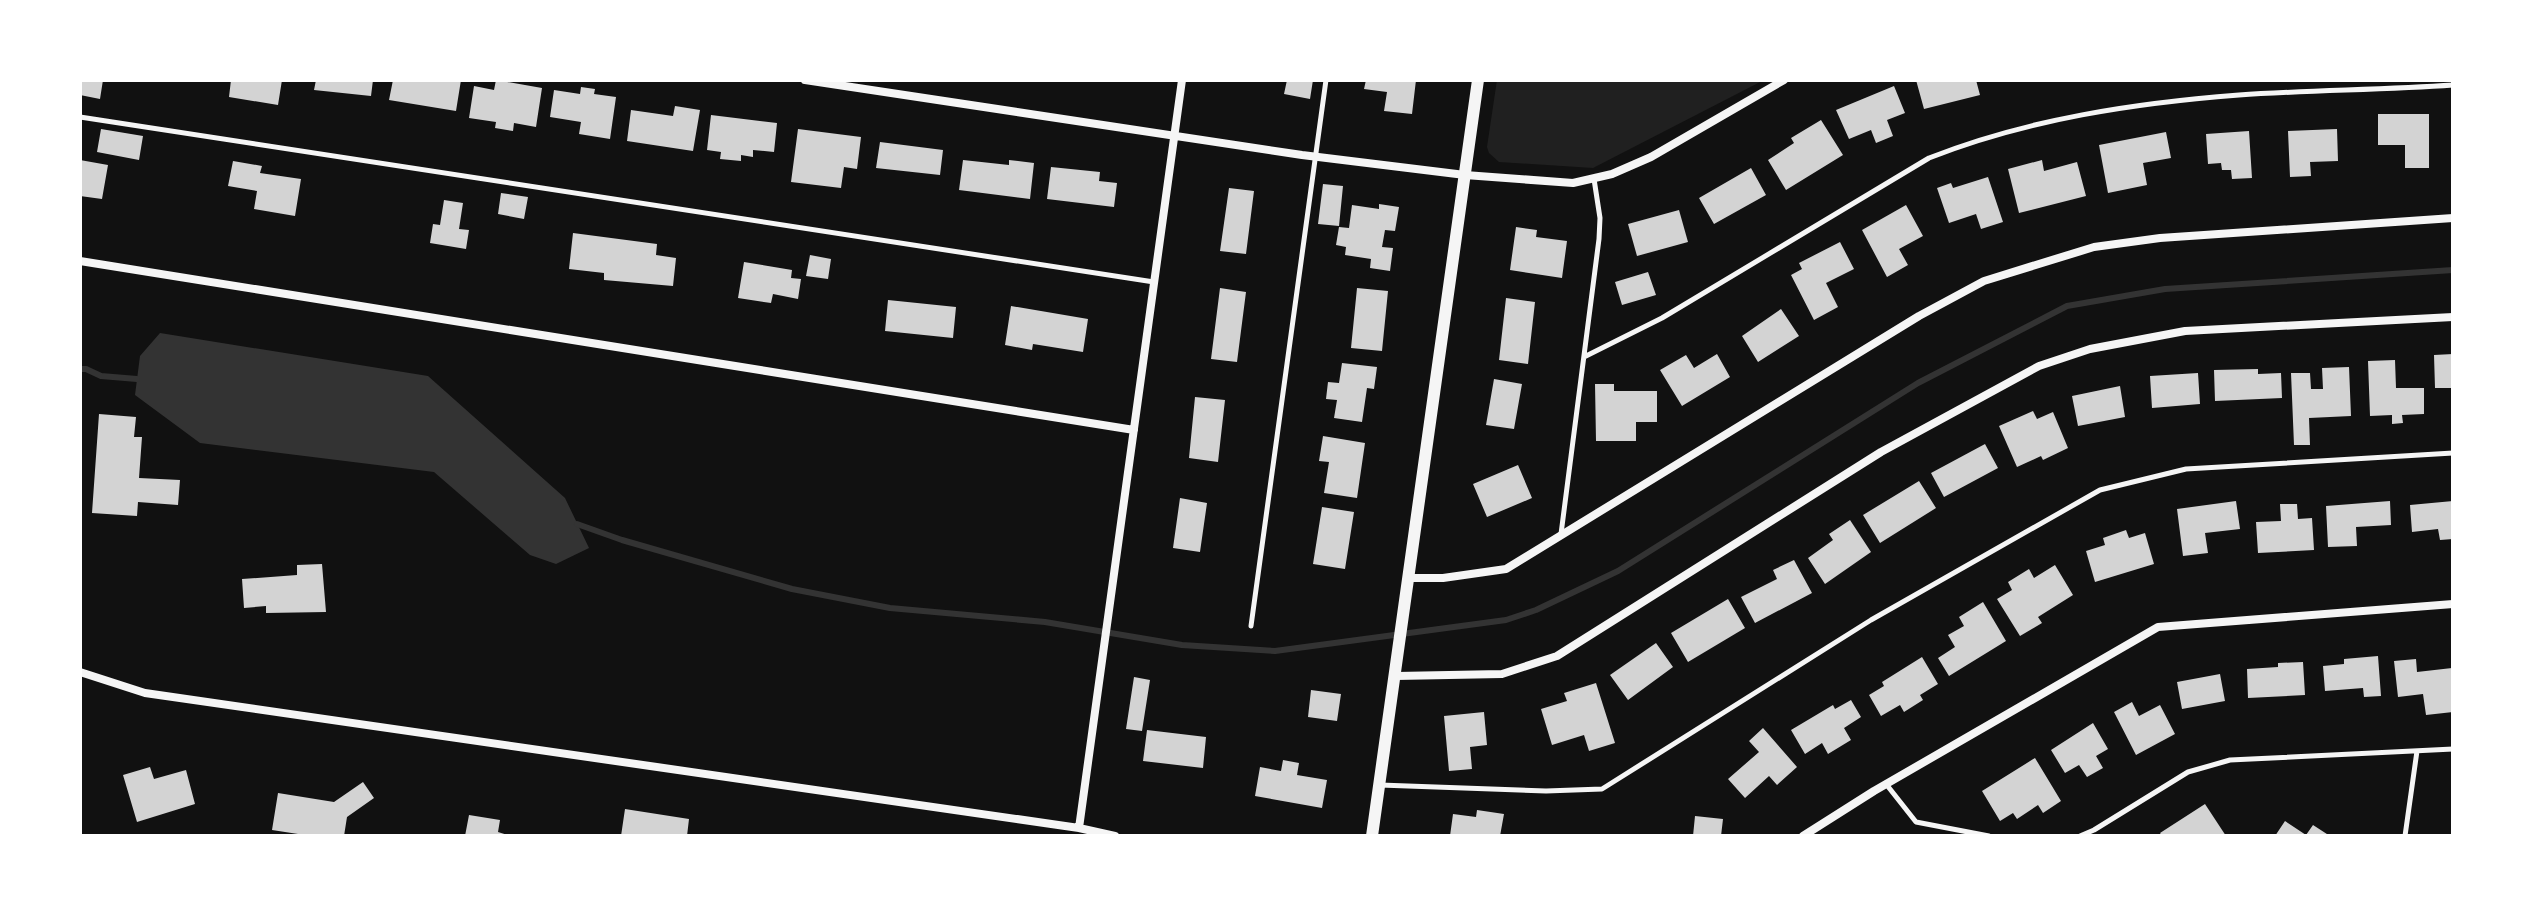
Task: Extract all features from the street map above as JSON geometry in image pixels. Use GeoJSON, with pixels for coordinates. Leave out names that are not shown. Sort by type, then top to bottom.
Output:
{"type":"FeatureCollection","features":[{"type":"Feature","properties":{"kind":"street"},"geometry":{"type":"LineString","coordinates":[[805,80],[1315,157],[1465,175],[1573,183],[1612,174],[1651,157],[1784,80]]}},
{"type":"Feature","properties":{"kind":"street"},"geometry":{"type":"LineString","coordinates":[[1079,828],[1182,80]]}},
{"type":"Feature","properties":{"kind":"street"},"geometry":{"type":"LineString","coordinates":[[1372,836],[1478,80]]}},
{"type":"Feature","properties":{"kind":"street"},"geometry":{"type":"LineString","coordinates":[[1408,578],[1443,578],[1506,569],[1919,316],[1984,281],[2094,247],[2160,238],[2453,218]]}},
{"type":"Feature","properties":{"kind":"street"},"geometry":{"type":"LineString","coordinates":[[80,261],[1134,430]]}},
{"type":"Feature","properties":{"kind":"street"},"geometry":{"type":"LineString","coordinates":[[1396,676],[1502,674],[1557,656],[1881,452],[2039,366],[2090,349],[2185,331],[2453,317]]}},
{"type":"Feature","properties":{"kind":"street"},"geometry":{"type":"LineString","coordinates":[[1803,836],[1886,784],[2158,627],[2453,604]]}},
{"type":"Feature","properties":{"kind":"street"},"geometry":{"type":"LineString","coordinates":[[80,672],[145,693],[1079,828],[1115,836]]}},
{"type":"Feature","properties":{"kind":"lane"},"geometry":{"type":"LineString","coordinates":[[1251,626],[1326,80]]}},
{"type":"Feature","properties":{"kind":"lane"},"geometry":{"type":"LineString","coordinates":[[1584,357],[1662,318],[1916,165],[1970,142],[2135,105],[2239,95],[2453,85]]}},
{"type":"Feature","properties":{"kind":"lane"},"geometry":{"type":"LineString","coordinates":[[80,117],[1154,282]]}},
{"type":"Feature","properties":{"kind":"lane"},"geometry":{"type":"LineString","coordinates":[[1560,535],[1599,239],[1600,218],[1594,178]]}},
{"type":"Feature","properties":{"kind":"lane"},"geometry":{"type":"LineString","coordinates":[[1379,785],[1546,791],[1602,789],[1871,620],[2100,490],[2186,469],[2453,453]]}},
{"type":"Feature","properties":{"kind":"lane"},"geometry":{"type":"LineString","coordinates":[[2080,836],[2188,772],[2230,760],[2453,749]]}},
{"type":"Feature","properties":{"kind":"lane"},"geometry":{"type":"LineString","coordinates":[[2405,836],[2417,751]]}},
{"type":"Feature","properties":{"kind":"lane"},"geometry":{"type":"LineString","coordinates":[[1886,784],[1916,822],[1989,836]]}},
{"type":"Feature","properties":{"kind":"shaded area"},"geometry":{"type":"Polygon","coordinates":[[[1497,80],[1764,80],[1593,168],[1499,162],[1489,153],[1487,147],[1497,80]]]}},
{"type":"Feature","properties":{"kind":"shaded area"},"geometry":{"type":"Polygon","coordinates":[[[160,333],[428,376],[565,498],[589,548],[556,564],[530,555],[434,472],[200,443],[135,395],[140,356],[160,333]]]}},
{"type":"Feature","properties":{"kind":"building"},"geometry":{"type":"Polygon","coordinates":[[[80,80],[103,80],[100,99],[80,95],[80,80]]]}},
{"type":"Feature","properties":{"kind":"building"},"geometry":{"type":"Polygon","coordinates":[[[231,80],[282,80],[278,105],[229,97],[231,80]]]}},
{"type":"Feature","properties":{"kind":"building"},"geometry":{"type":"Polygon","coordinates":[[[316,80],[373,80],[371,96],[314,90],[316,80]]]}},
{"type":"Feature","properties":{"kind":"building"},"geometry":{"type":"Polygon","coordinates":[[[393,80],[461,80],[456,111],[389,100],[393,80]]]}},
{"type":"Feature","properties":{"kind":"building"},"geometry":{"type":"Polygon","coordinates":[[[496,80],[542,88],[536,127],[514,123],[513,131],[495,128],[496,122],[469,118],[474,86],[494,90],[496,80]]]}},
{"type":"Feature","properties":{"kind":"building"},"geometry":{"type":"Polygon","coordinates":[[[1287,80],[1313,80],[1310,99],[1284,94],[1287,80]]]}},
{"type":"Feature","properties":{"kind":"building"},"geometry":{"type":"Polygon","coordinates":[[[1366,80],[1416,80],[1412,114],[1384,111],[1387,92],[1364,89],[1366,80]]]}},
{"type":"Feature","properties":{"kind":"building"},"geometry":{"type":"Polygon","coordinates":[[[1916,80],[1976,80],[1980,95],[1924,109],[1916,80]]]}},
{"type":"Feature","properties":{"kind":"building"},"geometry":{"type":"Polygon","coordinates":[[[1894,86],[1905,113],[1887,120],[1893,136],[1876,143],[1871,130],[1849,139],[1836,110],[1894,86]]]}},
{"type":"Feature","properties":{"kind":"building"},"geometry":{"type":"Polygon","coordinates":[[[581,87],[595,89],[594,94],[616,97],[610,139],[579,134],[581,122],[550,117],[554,90],[580,94],[581,87]]]}},
{"type":"Feature","properties":{"kind":"building"},"geometry":{"type":"Polygon","coordinates":[[[675,106],[700,110],[693,151],[627,141],[631,110],[673,116],[675,106]]]}},
{"type":"Feature","properties":{"kind":"building"},"geometry":{"type":"Polygon","coordinates":[[[2378,114],[2429,114],[2429,168],[2405,168],[2405,145],[2378,145],[2378,114]]]}},
{"type":"Feature","properties":{"kind":"building"},"geometry":{"type":"Polygon","coordinates":[[[711,115],[777,123],[774,152],[753,150],[753,157],[741,155],[741,161],[720,159],[721,152],[707,150],[711,115]]]}},
{"type":"Feature","properties":{"kind":"building"},"geometry":{"type":"Polygon","coordinates":[[[1821,120],[1843,155],[1786,190],[1768,160],[1794,143],[1791,138],[1821,120]]]}},
{"type":"Feature","properties":{"kind":"building"},"geometry":{"type":"Polygon","coordinates":[[[101,129],[143,136],[139,160],[97,152],[101,129]]]}},
{"type":"Feature","properties":{"kind":"building"},"geometry":{"type":"Polygon","coordinates":[[[798,129],[861,137],[857,169],[844,167],[841,188],[791,182],[798,129]]]}},
{"type":"Feature","properties":{"kind":"building"},"geometry":{"type":"Polygon","coordinates":[[[2337,129],[2338,161],[2310,162],[2311,176],[2290,177],[2288,131],[2337,129]]]}},
{"type":"Feature","properties":{"kind":"building"},"geometry":{"type":"Polygon","coordinates":[[[2249,131],[2252,178],[2232,179],[2231,170],[2222,170],[2221,163],[2208,164],[2206,134],[2249,131]]]}},
{"type":"Feature","properties":{"kind":"building"},"geometry":{"type":"Polygon","coordinates":[[[2166,132],[2171,158],[2143,163],[2147,185],[2108,193],[2099,145],[2166,132]]]}},
{"type":"Feature","properties":{"kind":"building"},"geometry":{"type":"Polygon","coordinates":[[[880,142],[943,150],[940,175],[876,168],[880,142]]]}},
{"type":"Feature","properties":{"kind":"building"},"geometry":{"type":"Polygon","coordinates":[[[80,160],[108,165],[102,199],[80,196],[80,160]]]}},
{"type":"Feature","properties":{"kind":"building"},"geometry":{"type":"Polygon","coordinates":[[[963,160],[1009,165],[1009,160],[1034,163],[1030,199],[959,190],[963,160]]]}},
{"type":"Feature","properties":{"kind":"building"},"geometry":{"type":"Polygon","coordinates":[[[2042,160],[2044,171],[2077,162],[2086,196],[2019,213],[2008,169],[2042,160]]]}},
{"type":"Feature","properties":{"kind":"building"},"geometry":{"type":"Polygon","coordinates":[[[233,161],[262,166],[260,173],[301,179],[295,216],[254,209],[257,191],[228,186],[233,161]]]}},
{"type":"Feature","properties":{"kind":"building"},"geometry":{"type":"Polygon","coordinates":[[[1051,167],[1100,172],[1099,181],[1117,183],[1114,207],[1047,199],[1051,167]]]}},
{"type":"Feature","properties":{"kind":"building"},"geometry":{"type":"Polygon","coordinates":[[[1751,168],[1766,195],[1714,224],[1699,198],[1751,168]]]}},
{"type":"Feature","properties":{"kind":"building"},"geometry":{"type":"Polygon","coordinates":[[[1988,177],[2003,222],[1981,229],[1976,214],[1949,223],[1937,188],[1951,183],[1953,188],[1988,177]]]}},
{"type":"Feature","properties":{"kind":"building"},"geometry":{"type":"Polygon","coordinates":[[[1323,184],[1343,186],[1339,226],[1318,224],[1323,184]]]}},
{"type":"Feature","properties":{"kind":"building"},"geometry":{"type":"Polygon","coordinates":[[[1229,188],[1254,191],[1246,254],[1220,251],[1229,188]]]}},
{"type":"Feature","properties":{"kind":"building"},"geometry":{"type":"Polygon","coordinates":[[[501,193],[528,197],[524,219],[498,214],[501,193]]]}},
{"type":"Feature","properties":{"kind":"building"},"geometry":{"type":"Polygon","coordinates":[[[444,200],[463,203],[459,229],[469,230],[466,249],[430,243],[433,224],[440,225],[444,200]]]}},
{"type":"Feature","properties":{"kind":"building"},"geometry":{"type":"Polygon","coordinates":[[[1379,204],[1399,207],[1395,231],[1385,230],[1382,247],[1393,248],[1390,271],[1370,268],[1371,259],[1345,255],[1346,247],[1336,245],[1339,227],[1349,228],[1352,205],[1379,209],[1379,204]]]}},
{"type":"Feature","properties":{"kind":"building"},"geometry":{"type":"Polygon","coordinates":[[[1906,205],[1923,236],[1899,249],[1908,265],[1887,277],[1862,230],[1906,205]]]}},
{"type":"Feature","properties":{"kind":"building"},"geometry":{"type":"Polygon","coordinates":[[[1679,210],[1688,242],[1637,256],[1628,224],[1679,210]]]}},
{"type":"Feature","properties":{"kind":"building"},"geometry":{"type":"Polygon","coordinates":[[[1516,227],[1537,230],[1536,237],[1567,241],[1562,278],[1510,270],[1516,227]]]}},
{"type":"Feature","properties":{"kind":"building"},"geometry":{"type":"Polygon","coordinates":[[[573,233],[657,244],[656,255],[676,258],[673,286],[604,280],[604,273],[569,269],[573,233]]]}},
{"type":"Feature","properties":{"kind":"building"},"geometry":{"type":"Polygon","coordinates":[[[1840,242],[1854,269],[1826,283],[1838,307],[1814,320],[1791,275],[1802,269],[1799,263],[1840,242]]]}},
{"type":"Feature","properties":{"kind":"building"},"geometry":{"type":"Polygon","coordinates":[[[810,255],[831,259],[828,279],[806,276],[810,255]]]}},
{"type":"Feature","properties":{"kind":"building"},"geometry":{"type":"Polygon","coordinates":[[[744,262],[792,270],[791,278],[801,279],[798,299],[773,294],[771,303],[738,298],[744,262]]]}},
{"type":"Feature","properties":{"kind":"building"},"geometry":{"type":"Polygon","coordinates":[[[1648,272],[1656,295],[1622,305],[1615,282],[1648,272]]]}},
{"type":"Feature","properties":{"kind":"building"},"geometry":{"type":"Polygon","coordinates":[[[1220,288],[1246,292],[1237,362],[1211,359],[1220,288]]]}},
{"type":"Feature","properties":{"kind":"building"},"geometry":{"type":"Polygon","coordinates":[[[1357,288],[1388,291],[1382,351],[1351,348],[1357,288]]]}},
{"type":"Feature","properties":{"kind":"building"},"geometry":{"type":"Polygon","coordinates":[[[1506,298],[1535,302],[1528,364],[1499,360],[1506,298]]]}},
{"type":"Feature","properties":{"kind":"building"},"geometry":{"type":"Polygon","coordinates":[[[888,300],[956,307],[953,338],[885,331],[888,300]]]}},
{"type":"Feature","properties":{"kind":"building"},"geometry":{"type":"Polygon","coordinates":[[[1011,306],[1088,319],[1083,352],[1033,344],[1032,350],[1005,345],[1011,306]]]}},
{"type":"Feature","properties":{"kind":"building"},"geometry":{"type":"Polygon","coordinates":[[[1781,309],[1799,336],[1758,362],[1742,336],[1781,309]]]}},
{"type":"Feature","properties":{"kind":"building"},"geometry":{"type":"Polygon","coordinates":[[[1717,354],[1730,377],[1682,406],[1660,370],[1686,355],[1694,368],[1717,354]]]}},
{"type":"Feature","properties":{"kind":"building"},"geometry":{"type":"Polygon","coordinates":[[[2453,354],[2453,388],[2435,388],[2434,355],[2453,354]]]}},
{"type":"Feature","properties":{"kind":"building"},"geometry":{"type":"Polygon","coordinates":[[[2395,360],[2396,388],[2424,388],[2424,414],[2402,415],[2403,423],[2392,424],[2392,415],[2370,416],[2368,361],[2395,360]]]}},
{"type":"Feature","properties":{"kind":"building"},"geometry":{"type":"Polygon","coordinates":[[[1342,363],[1377,367],[1374,389],[1367,388],[1362,422],[1334,418],[1337,400],[1326,399],[1328,382],[1339,383],[1342,363]]]}},
{"type":"Feature","properties":{"kind":"building"},"geometry":{"type":"Polygon","coordinates":[[[2349,367],[2351,416],[2309,418],[2310,445],[2294,445],[2291,373],[2310,373],[2311,389],[2323,389],[2322,368],[2349,367]]]}},
{"type":"Feature","properties":{"kind":"building"},"geometry":{"type":"Polygon","coordinates":[[[2258,369],[2258,374],[2281,373],[2282,398],[2215,401],[2214,370],[2258,369]]]}},
{"type":"Feature","properties":{"kind":"building"},"geometry":{"type":"Polygon","coordinates":[[[2198,373],[2200,404],[2152,408],[2150,376],[2198,373]]]}},
{"type":"Feature","properties":{"kind":"building"},"geometry":{"type":"Polygon","coordinates":[[[1494,379],[1522,384],[1514,429],[1486,425],[1494,379]]]}},
{"type":"Feature","properties":{"kind":"building"},"geometry":{"type":"Polygon","coordinates":[[[1595,384],[1614,384],[1614,391],[1657,391],[1657,422],[1636,422],[1636,441],[1596,441],[1595,384]]]}},
{"type":"Feature","properties":{"kind":"building"},"geometry":{"type":"Polygon","coordinates":[[[2120,386],[2125,417],[2078,426],[2072,396],[2120,386]]]}},
{"type":"Feature","properties":{"kind":"building"},"geometry":{"type":"Polygon","coordinates":[[[1195,397],[1225,400],[1218,462],[1189,458],[1195,397]]]}},
{"type":"Feature","properties":{"kind":"building"},"geometry":{"type":"Polygon","coordinates":[[[2033,411],[2037,419],[2053,412],[2068,448],[2043,460],[2041,456],[2017,467],[1999,426],[2033,411]]]}},
{"type":"Feature","properties":{"kind":"building"},"geometry":{"type":"Polygon","coordinates":[[[99,414],[136,417],[134,437],[142,437],[139,478],[180,480],[178,505],[138,502],[137,516],[92,513],[99,414]]]}},
{"type":"Feature","properties":{"kind":"building"},"geometry":{"type":"Polygon","coordinates":[[[1323,436],[1365,443],[1357,498],[1324,493],[1329,462],[1319,461],[1323,436]]]}},
{"type":"Feature","properties":{"kind":"building"},"geometry":{"type":"Polygon","coordinates":[[[1985,444],[1998,468],[1944,497],[1931,473],[1985,444]]]}},
{"type":"Feature","properties":{"kind":"building"},"geometry":{"type":"Polygon","coordinates":[[[1518,465],[1532,498],[1487,517],[1473,484],[1518,465]]]}},
{"type":"Feature","properties":{"kind":"building"},"geometry":{"type":"Polygon","coordinates":[[[1919,481],[1936,508],[1880,543],[1863,515],[1919,481]]]}},
{"type":"Feature","properties":{"kind":"building"},"geometry":{"type":"Polygon","coordinates":[[[1180,498],[1207,503],[1200,552],[1173,548],[1180,498]]]}},
{"type":"Feature","properties":{"kind":"building"},"geometry":{"type":"Polygon","coordinates":[[[2236,501],[2240,529],[2205,533],[2208,553],[2183,556],[2177,509],[2236,501]]]}},
{"type":"Feature","properties":{"kind":"building"},"geometry":{"type":"Polygon","coordinates":[[[2390,501],[2391,525],[2356,527],[2357,546],[2328,547],[2326,506],[2390,501]]]}},
{"type":"Feature","properties":{"kind":"building"},"geometry":{"type":"Polygon","coordinates":[[[2453,501],[2453,539],[2440,540],[2438,529],[2412,532],[2410,505],[2453,501]]]}},
{"type":"Feature","properties":{"kind":"building"},"geometry":{"type":"Polygon","coordinates":[[[2280,504],[2297,504],[2298,519],[2312,518],[2314,550],[2258,553],[2256,522],[2281,521],[2280,504]]]}},
{"type":"Feature","properties":{"kind":"building"},"geometry":{"type":"Polygon","coordinates":[[[1322,507],[1354,512],[1345,569],[1313,564],[1322,507]]]}},
{"type":"Feature","properties":{"kind":"building"},"geometry":{"type":"Polygon","coordinates":[[[1850,520],[1871,552],[1825,584],[1808,558],[1833,540],[1829,534],[1850,520]]]}},
{"type":"Feature","properties":{"kind":"building"},"geometry":{"type":"Polygon","coordinates":[[[2126,530],[2129,538],[2145,533],[2154,564],[2095,582],[2086,551],[2105,545],[2103,538],[2126,530]]]}},
{"type":"Feature","properties":{"kind":"building"},"geometry":{"type":"Polygon","coordinates":[[[1794,560],[1812,593],[1755,623],[1741,597],[1777,579],[1773,570],[1794,560]]]}},
{"type":"Feature","properties":{"kind":"building"},"geometry":{"type":"Polygon","coordinates":[[[322,564],[326,612],[266,613],[266,606],[244,608],[242,579],[297,575],[297,565],[322,564]]]}},
{"type":"Feature","properties":{"kind":"building"},"geometry":{"type":"Polygon","coordinates":[[[2055,565],[2073,595],[2038,617],[2042,623],[2020,636],[1997,599],[2012,590],[2008,582],[2029,569],[2034,578],[2055,565]]]}},
{"type":"Feature","properties":{"kind":"building"},"geometry":{"type":"Polygon","coordinates":[[[1728,599],[1745,628],[1688,662],[1671,633],[1728,599]]]}},
{"type":"Feature","properties":{"kind":"building"},"geometry":{"type":"Polygon","coordinates":[[[1983,602],[2006,641],[1949,676],[1938,658],[1955,647],[1948,635],[1964,626],[1959,617],[1983,602]]]}},
{"type":"Feature","properties":{"kind":"building"},"geometry":{"type":"Polygon","coordinates":[[[1656,643],[1673,667],[1628,700],[1610,675],[1656,643]]]}},
{"type":"Feature","properties":{"kind":"building"},"geometry":{"type":"Polygon","coordinates":[[[2378,656],[2381,696],[2364,697],[2363,688],[2325,691],[2323,666],[2344,664],[2344,659],[2378,656]]]}},
{"type":"Feature","properties":{"kind":"building"},"geometry":{"type":"Polygon","coordinates":[[[1922,657],[1938,684],[1920,695],[1923,700],[1904,712],[1900,705],[1881,716],[1869,695],[1884,686],[1882,682],[1922,657]]]}},
{"type":"Feature","properties":{"kind":"building"},"geometry":{"type":"Polygon","coordinates":[[[2416,659],[2417,672],[2452,668],[2453,712],[2426,715],[2423,694],[2398,697],[2394,661],[2416,659]]]}},
{"type":"Feature","properties":{"kind":"building"},"geometry":{"type":"Polygon","coordinates":[[[2303,662],[2305,695],[2248,698],[2247,669],[2303,662]]]}},
{"type":"Feature","properties":{"kind":"building"},"geometry":{"type":"Polygon","coordinates":[[[2220,674],[2225,701],[2182,709],[2177,682],[2220,674]]]}},
{"type":"Feature","properties":{"kind":"building"},"geometry":{"type":"Polygon","coordinates":[[[1134,677],[1150,680],[1142,731],[1126,729],[1134,677]]]}},
{"type":"Feature","properties":{"kind":"building"},"geometry":{"type":"Polygon","coordinates":[[[1596,683],[1615,743],[1589,751],[1584,735],[1552,745],[1541,709],[1567,701],[1564,693],[1596,683]]]}},
{"type":"Feature","properties":{"kind":"building"},"geometry":{"type":"Polygon","coordinates":[[[1311,690],[1341,694],[1337,721],[1308,717],[1311,690]]]}},
{"type":"Feature","properties":{"kind":"building"},"geometry":{"type":"Polygon","coordinates":[[[1851,700],[1861,717],[1844,728],[1851,740],[1828,754],[1822,743],[1805,754],[1791,730],[1833,705],[1835,709],[1851,700]]]}},
{"type":"Feature","properties":{"kind":"building"},"geometry":{"type":"Polygon","coordinates":[[[2132,702],[2139,716],[2160,705],[2175,734],[2136,755],[2114,712],[2132,702]]]}},
{"type":"Feature","properties":{"kind":"building"},"geometry":{"type":"Polygon","coordinates":[[[1484,712],[1487,745],[1470,747],[1472,769],[1449,771],[1444,716],[1484,712]]]}},
{"type":"Feature","properties":{"kind":"building"},"geometry":{"type":"Polygon","coordinates":[[[2093,723],[2108,749],[2096,756],[2103,768],[2087,777],[2079,765],[2065,773],[2051,750],[2093,723]]]}},
{"type":"Feature","properties":{"kind":"building"},"geometry":{"type":"Polygon","coordinates":[[[1763,728],[1797,767],[1777,785],[1769,776],[1745,798],[1728,779],[1759,752],[1749,741],[1763,728]]]}},
{"type":"Feature","properties":{"kind":"building"},"geometry":{"type":"Polygon","coordinates":[[[1147,730],[1206,737],[1203,768],[1143,761],[1147,730]]]}},
{"type":"Feature","properties":{"kind":"building"},"geometry":{"type":"Polygon","coordinates":[[[2035,758],[2061,801],[2043,813],[2038,805],[2017,819],[2013,813],[2000,821],[1982,791],[2035,758]]]}},
{"type":"Feature","properties":{"kind":"building"},"geometry":{"type":"Polygon","coordinates":[[[1283,760],[1299,763],[1297,775],[1327,780],[1322,808],[1255,796],[1260,767],[1281,771],[1283,760]]]}},
{"type":"Feature","properties":{"kind":"building"},"geometry":{"type":"Polygon","coordinates":[[[150,767],[154,779],[186,770],[195,804],[137,822],[123,775],[150,767]]]}},
{"type":"Feature","properties":{"kind":"building"},"geometry":{"type":"Polygon","coordinates":[[[363,782],[374,798],[347,817],[344,836],[311,836],[272,830],[278,793],[334,802],[363,782]]]}},
{"type":"Feature","properties":{"kind":"building"},"geometry":{"type":"Polygon","coordinates":[[[2205,804],[2226,836],[2162,836],[2160,833],[2205,804]]]}},
{"type":"Feature","properties":{"kind":"building"},"geometry":{"type":"Polygon","coordinates":[[[625,809],[689,819],[687,836],[621,836],[625,809]]]}},
{"type":"Feature","properties":{"kind":"building"},"geometry":{"type":"Polygon","coordinates":[[[1477,810],[1504,814],[1500,836],[1450,836],[1453,814],[1476,817],[1477,810]]]}},
{"type":"Feature","properties":{"kind":"building"},"geometry":{"type":"Polygon","coordinates":[[[469,815],[500,820],[498,832],[511,836],[465,836],[469,815]]]}},
{"type":"Feature","properties":{"kind":"building"},"geometry":{"type":"Polygon","coordinates":[[[1695,816],[1723,819],[1721,836],[1693,836],[1695,816]]]}},
{"type":"Feature","properties":{"kind":"building"},"geometry":{"type":"Polygon","coordinates":[[[2285,821],[2306,835],[2313,825],[2330,836],[2275,836],[2285,821]]]}},
{"type":"Feature","properties":{"kind":"waterway"},"geometry":{"type":"LineString","coordinates":[[577,524],[792,589],[890,608],[1045,622],[1182,645],[1275,651],[1506,620],[1536,610],[1618,571],[1918,383],[2067,306],[2165,289],[2453,270]]}},
{"type":"Feature","properties":{"kind":"waterway"},"geometry":{"type":"LineString","coordinates":[[80,369],[101,376],[137,379]]}}]}
